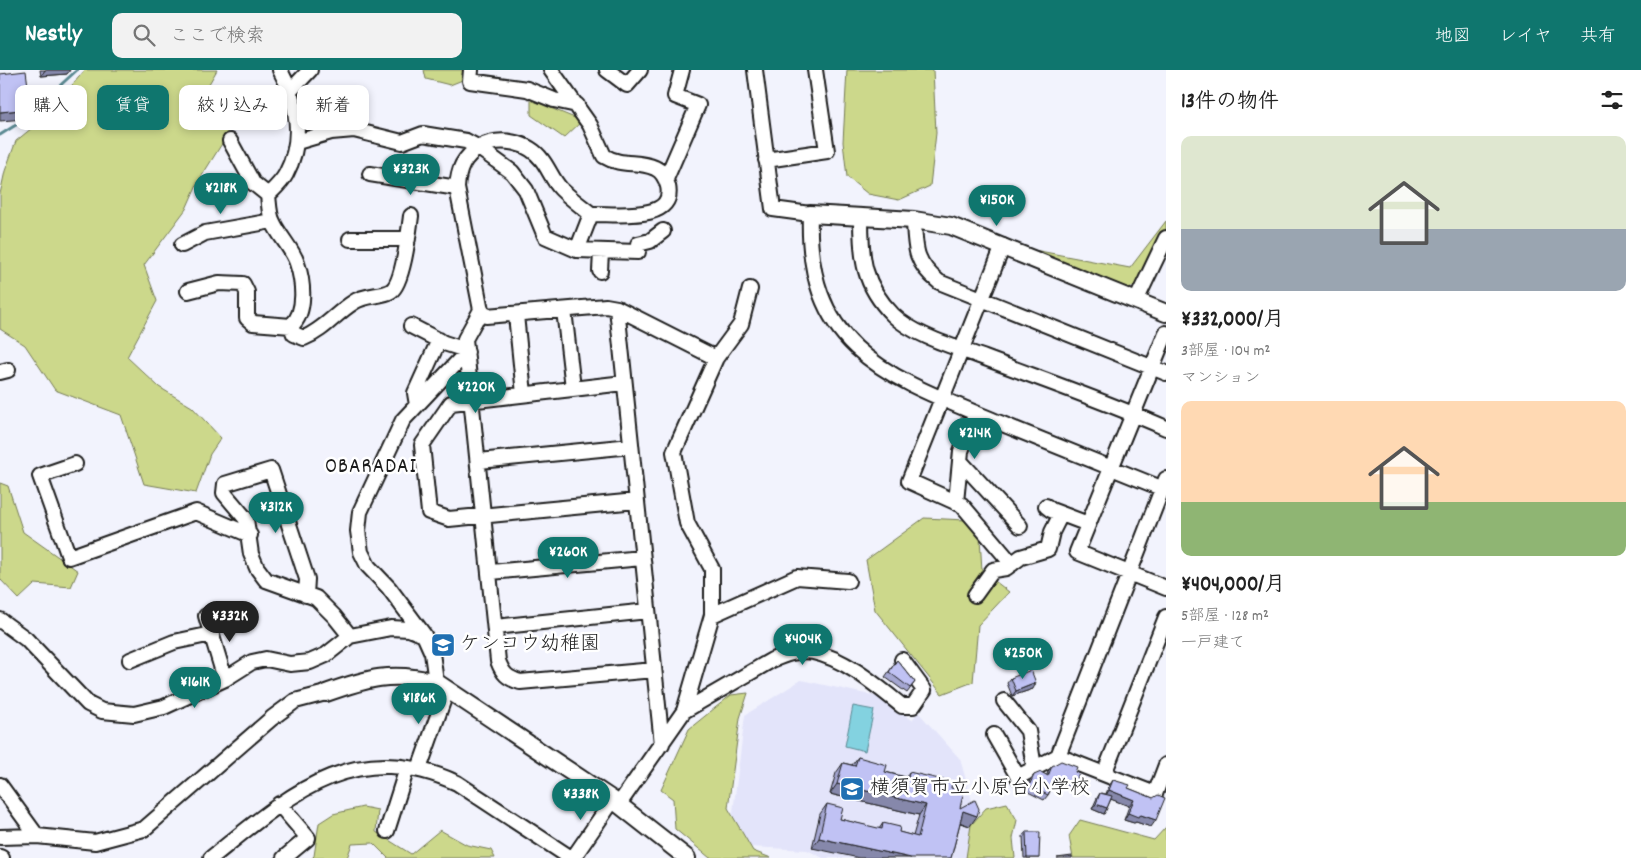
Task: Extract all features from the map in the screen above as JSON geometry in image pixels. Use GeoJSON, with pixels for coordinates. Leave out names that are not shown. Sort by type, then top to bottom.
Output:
{"type":"FeatureCollection","features":[{"type":"Feature","properties":{"kind":"street"},"geometry":{"type":"LineString","coordinates":[[268,195],[286,175],[297,142],[296,118],[291,90],[280,70]]}},
{"type":"Feature","properties":{"kind":"street"},"geometry":{"type":"LineString","coordinates":[[291,90],[310,70]]}},
{"type":"Feature","properties":{"kind":"street"},"geometry":{"type":"LineString","coordinates":[[471,70],[470,81],[527,89],[554,100],[577,106]]}},
{"type":"Feature","properties":{"kind":"street"},"geometry":{"type":"LineString","coordinates":[[552,70],[590,125],[604,156],[623,164],[643,164],[657,168],[666,179],[669,193],[665,205],[652,213],[591,214],[560,188],[536,152],[518,144],[500,141],[479,148],[467,156],[458,174],[457,188],[481,310],[486,316],[606,306],[616,308],[716,358]]}},
{"type":"Feature","properties":{"kind":"street"},"geometry":{"type":"LineString","coordinates":[[606,70],[627,84],[640,70]]}},
{"type":"Feature","properties":{"kind":"street"},"geometry":{"type":"LineString","coordinates":[[666,179],[698,105],[675,96],[682,70]]}},
{"type":"Feature","properties":{"kind":"street"},"geometry":{"type":"LineString","coordinates":[[755,70],[773,209],[861,218],[914,220],[950,226],[1166,313]]}},
{"type":"Feature","properties":{"kind":"street"},"geometry":{"type":"LineString","coordinates":[[766,160],[827,151],[815,70]]}},
{"type":"Feature","properties":{"kind":"street"},"geometry":{"type":"LineString","coordinates":[[297,142],[331,132],[354,130],[402,142],[423,134],[466,141],[512,172],[526,190],[545,236],[577,250],[638,252],[638,244],[650,241],[663,231]]}},
{"type":"Feature","properties":{"kind":"street"},"geometry":{"type":"LineString","coordinates":[[188,291],[219,283],[243,284],[247,292],[246,318],[253,323],[291,326],[298,320],[302,295],[296,263],[272,221],[268,195],[253,184],[230,141]]}},
{"type":"Feature","properties":{"kind":"street"},"geometry":{"type":"LineString","coordinates":[[370,174],[457,188]]}},
{"type":"Feature","properties":{"kind":"street"},"geometry":{"type":"LineString","coordinates":[[577,250],[591,214]]}},
{"type":"Feature","properties":{"kind":"street"},"geometry":{"type":"LineString","coordinates":[[810,214],[810,255],[814,275],[829,312],[845,336],[866,358],[887,373],[976,413],[1110,468],[1164,483],[1058,756],[1034,767],[1015,782],[994,735]]}},
{"type":"Feature","properties":{"kind":"street"},"geometry":{"type":"LineString","coordinates":[[291,326],[294,334],[304,338],[315,334],[354,302],[362,298],[391,291],[396,283],[408,239],[411,216]]}},
{"type":"Feature","properties":{"kind":"street"},"geometry":{"type":"LineString","coordinates":[[861,218],[861,255],[867,276],[877,295],[894,316],[913,329],[960,349],[1166,428]]}},
{"type":"Feature","properties":{"kind":"street"},"geometry":{"type":"LineString","coordinates":[[914,220],[915,245],[919,259],[926,271],[938,282],[1166,373]]}},
{"type":"Feature","properties":{"kind":"street"},"geometry":{"type":"LineString","coordinates":[[182,245],[205,233],[272,221]]}},
{"type":"Feature","properties":{"kind":"street"},"geometry":{"type":"LineString","coordinates":[[350,239],[408,239]]}},
{"type":"Feature","properties":{"kind":"street"},"geometry":{"type":"LineString","coordinates":[[1136,301],[1164,245]]}},
{"type":"Feature","properties":{"kind":"street"},"geometry":{"type":"LineString","coordinates":[[1003,246],[960,349],[909,480],[962,506],[1012,564]]}},
{"type":"Feature","properties":{"kind":"street"},"geometry":{"type":"LineString","coordinates":[[600,271],[601,252]]}},
{"type":"Feature","properties":{"kind":"street"},"geometry":{"type":"LineString","coordinates":[[211,858],[279,804],[306,786],[354,769],[382,767],[413,769],[437,774],[457,783],[572,858],[662,744],[684,711],[712,615],[712,569],[687,523],[674,452],[716,358],[741,324],[750,289]]}},
{"type":"Feature","properties":{"kind":"street"},"geometry":{"type":"LineString","coordinates":[[616,308],[662,744]]}},
{"type":"Feature","properties":{"kind":"street"},"geometry":{"type":"LineString","coordinates":[[481,310],[465,339],[479,460],[498,661],[503,673],[510,679],[520,682],[654,670]]}},
{"type":"Feature","properties":{"kind":"street"},"geometry":{"type":"LineString","coordinates":[[564,310],[573,388]]}},
{"type":"Feature","properties":{"kind":"street"},"geometry":{"type":"LineString","coordinates":[[516,315],[524,394]]}},
{"type":"Feature","properties":{"kind":"street"},"geometry":{"type":"LineString","coordinates":[[411,326],[466,351]]}},
{"type":"Feature","properties":{"kind":"street"},"geometry":{"type":"LineString","coordinates":[[1166,333],[1077,552],[1166,588]]}},
{"type":"Feature","properties":{"kind":"street"},"geometry":{"type":"LineString","coordinates":[[417,405],[415,393],[439,340]]}},
{"type":"Feature","properties":{"kind":"street"},"geometry":{"type":"LineString","coordinates":[[387,831],[413,769],[441,686],[432,653],[424,635],[389,588],[368,566],[361,552],[358,531],[360,512],[403,420],[466,351]]}},
{"type":"Feature","properties":{"kind":"street"},"geometry":{"type":"LineString","coordinates":[[624,383],[451,403],[422,446],[429,512],[449,518],[636,501]]}},
{"type":"Feature","properties":{"kind":"street"},"geometry":{"type":"LineString","coordinates":[[956,502],[961,451],[976,413]]}},
{"type":"Feature","properties":{"kind":"street"},"geometry":{"type":"LineString","coordinates":[[479,460],[631,446]]}},
{"type":"Feature","properties":{"kind":"street"},"geometry":{"type":"LineString","coordinates":[[960,461],[1020,526]]}},
{"type":"Feature","properties":{"kind":"street"},"geometry":{"type":"LineString","coordinates":[[75,464],[40,476],[68,557],[196,512],[250,535]]}},
{"type":"Feature","properties":{"kind":"street"},"geometry":{"type":"LineString","coordinates":[[306,595],[307,580],[271,470],[225,484],[224,493],[246,519],[250,535],[251,554],[257,568],[266,580],[306,595],[316,598],[350,636]]}},
{"type":"Feature","properties":{"kind":"street"},"geometry":{"type":"LineString","coordinates":[[1046,506],[1088,524]]}},
{"type":"Feature","properties":{"kind":"street"},"geometry":{"type":"LineString","coordinates":[[975,595],[993,570],[1006,568],[1021,557],[1048,549],[1052,532],[1061,514]]}},
{"type":"Feature","properties":{"kind":"street"},"geometry":{"type":"LineString","coordinates":[[490,572],[642,558]]}},
{"type":"Feature","properties":{"kind":"street"},"geometry":{"type":"LineString","coordinates":[[712,615],[797,577],[848,581]]}},
{"type":"Feature","properties":{"kind":"street"},"geometry":{"type":"LineString","coordinates":[[495,627],[648,611]]}},
{"type":"Feature","properties":{"kind":"street"},"geometry":{"type":"LineString","coordinates":[[206,616],[225,679]]}},
{"type":"Feature","properties":{"kind":"street"},"geometry":{"type":"LineString","coordinates":[[1104,774],[1166,617]]}},
{"type":"Feature","properties":{"kind":"street"},"geometry":{"type":"LineString","coordinates":[[0,620],[26,639],[88,704],[102,712],[134,714],[164,707],[225,679],[252,662],[266,659],[290,664],[310,662],[326,655],[350,636],[391,628],[409,629],[424,635]]}},
{"type":"Feature","properties":{"kind":"street"},"geometry":{"type":"LineString","coordinates":[[130,660],[174,642],[212,634]]}},
{"type":"Feature","properties":{"kind":"street"},"geometry":{"type":"LineString","coordinates":[[684,711],[772,660],[787,654],[803,652],[813,652],[838,663],[872,682],[902,706],[913,706],[924,690],[902,660]]}},
{"type":"Feature","properties":{"kind":"street"},"geometry":{"type":"LineString","coordinates":[[0,837],[37,836],[95,842],[144,829],[272,718],[296,701],[326,693],[358,681],[385,676],[415,677],[441,686],[616,802],[687,858]]}},
{"type":"Feature","properties":{"kind":"street"},"geometry":{"type":"LineString","coordinates":[[1004,701],[1028,731],[1034,767]]}},
{"type":"Feature","properties":{"kind":"street"},"geometry":{"type":"LineString","coordinates":[[1058,756],[1155,794],[1166,766]]}},
{"type":"Feature","properties":{"kind":"street"},"geometry":{"type":"LineString","coordinates":[[0,785],[37,836]]}},
{"type":"Feature","properties":{"kind":"street"},"geometry":{"type":"LineString","coordinates":[[279,804],[308,838],[284,858]]}},
{"type":"Feature","properties":{"kind":"shaded area","name":"横須賀市立小原台小学校"},"geometry":{"type":"Polygon","coordinates":[[[801,680],[880,697],[912,720],[918,712],[960,759],[977,818],[969,858],[823,858],[807,850],[749,847],[731,828],[745,715],[801,680]]]}},
{"type":"Feature","properties":{"kind":"green space"},"geometry":{"type":"Polygon","coordinates":[[[85,70],[217,70],[208,85],[179,85],[179,130],[226,130],[228,134],[198,182],[186,209],[144,265],[157,301],[127,357],[159,387],[192,407],[221,438],[210,454],[196,493],[144,484],[121,415],[55,390],[25,345],[0,329],[0,194],[5,171],[16,141],[30,130],[87,130],[87,85],[72,85],[85,70]]]}},
{"type":"Feature","properties":{"kind":"green space"},"geometry":{"type":"Polygon","coordinates":[[[424,70],[467,70],[465,79],[450,85],[426,79],[424,70]]]}},
{"type":"Feature","properties":{"kind":"green space"},"geometry":{"type":"Polygon","coordinates":[[[847,70],[933,70],[936,133],[930,186],[899,200],[868,194],[847,177],[843,142],[847,70]]]}},
{"type":"Feature","properties":{"kind":"green space"},"geometry":{"type":"Polygon","coordinates":[[[531,100],[582,121],[564,138],[531,115],[531,100]]]}},
{"type":"Feature","properties":{"kind":"green space"},"geometry":{"type":"Polygon","coordinates":[[[1166,221],[1166,229],[1140,284],[1128,288],[1034,250],[1130,268],[1166,221]]]}},
{"type":"Feature","properties":{"kind":"green space"},"geometry":{"type":"Polygon","coordinates":[[[0,483],[8,486],[23,532],[78,571],[71,587],[35,584],[19,599],[0,579],[0,483]]]}},
{"type":"Feature","properties":{"kind":"green space"},"geometry":{"type":"Polygon","coordinates":[[[924,518],[966,520],[980,537],[982,571],[1009,592],[978,625],[973,682],[942,694],[875,610],[866,560],[924,518]]]}},
{"type":"Feature","properties":{"kind":"green space"},"geometry":{"type":"Polygon","coordinates":[[[748,693],[740,718],[728,808],[753,851],[771,858],[710,858],[675,829],[673,799],[661,790],[689,729],[731,695],[748,693]]]}},
{"type":"Feature","properties":{"kind":"green space"},"geometry":{"type":"Polygon","coordinates":[[[1007,803],[1017,820],[1013,838],[1015,858],[966,858],[971,825],[986,808],[1007,803]]]}},
{"type":"Feature","properties":{"kind":"green space"},"geometry":{"type":"Polygon","coordinates":[[[363,807],[378,810],[376,832],[411,854],[440,830],[467,845],[491,850],[495,858],[388,858],[373,843],[352,844],[347,858],[312,858],[314,856],[319,823],[333,814],[363,807]]]}},
{"type":"Feature","properties":{"kind":"green space"},"geometry":{"type":"Polygon","coordinates":[[[1080,820],[1154,840],[1166,827],[1166,858],[1073,858],[1069,836],[1080,820]]]}},
{"type":"Feature","properties":{"kind":"water"},"geometry":{"type":"Polygon","coordinates":[[[853,706],[874,710],[865,751],[845,746],[853,706]]]}},
{"type":"Feature","properties":{"kind":"building"},"geometry":{"type":"Polygon","coordinates":[[[26,71],[28,85],[15,85],[15,111],[0,112],[0,74],[26,71]]]}},
{"type":"Feature","properties":{"kind":"building"},"geometry":{"type":"Polygon","coordinates":[[[897,660],[915,682],[910,688],[889,672],[897,660]]]}},
{"type":"Feature","properties":{"kind":"building"},"geometry":{"type":"Polygon","coordinates":[[[1031,670],[1036,683],[1016,691],[1011,678],[1031,670]]]}},
{"type":"Feature","properties":{"kind":"building"},"geometry":{"type":"Polygon","coordinates":[[[858,757],[887,765],[885,772],[908,778],[909,772],[952,782],[951,788],[964,790],[960,808],[975,800],[979,809],[977,816],[963,811],[951,858],[911,858],[819,838],[827,804],[843,808],[840,819],[882,829],[883,823],[900,827],[899,832],[918,837],[926,805],[837,784],[843,763],[855,766],[858,757]]]}},
{"type":"Feature","properties":{"kind":"building"},"geometry":{"type":"Polygon","coordinates":[[[1061,761],[1077,767],[1075,772],[1079,773],[1075,785],[1056,777],[1048,795],[1029,786],[1034,775],[1041,772],[1048,776],[1052,766],[1061,761]]]}},
{"type":"Feature","properties":{"kind":"building"},"geometry":{"type":"Polygon","coordinates":[[[1113,780],[1130,785],[1128,788],[1153,798],[1158,795],[1165,798],[1156,820],[1128,813],[1134,800],[1109,790],[1113,780]]]}},
{"type":"Feature","properties":{"kind":"building"},"geometry":{"type":"Polygon","coordinates":[[[1100,793],[1112,796],[1107,808],[1096,804],[1100,793]]]}},
{"type":"Feature","properties":{"kind":"building"},"geometry":{"type":"Polygon","coordinates":[[[1026,832],[1040,832],[1039,858],[1027,858],[1026,832]]]}},
{"type":"Feature","properties":{"kind":"waterway"},"geometry":{"type":"LineString","coordinates":[[0,135],[19,123],[77,70]]}},
{"type":"Feature","properties":{"kind":"place","name":"ケンコウ幼稚園"},"geometry":{"type":"Point","coordinates":[443,645]}},
{"type":"Feature","properties":{"kind":"place","name":"横須賀市立小原台小学校"},"geometry":{"type":"Point","coordinates":[852,789]}},
{"type":"Feature","properties":{"kind":"district","name":"OBARADAI"},"geometry":{"type":"Point","coordinates":[371,468]}}]}
